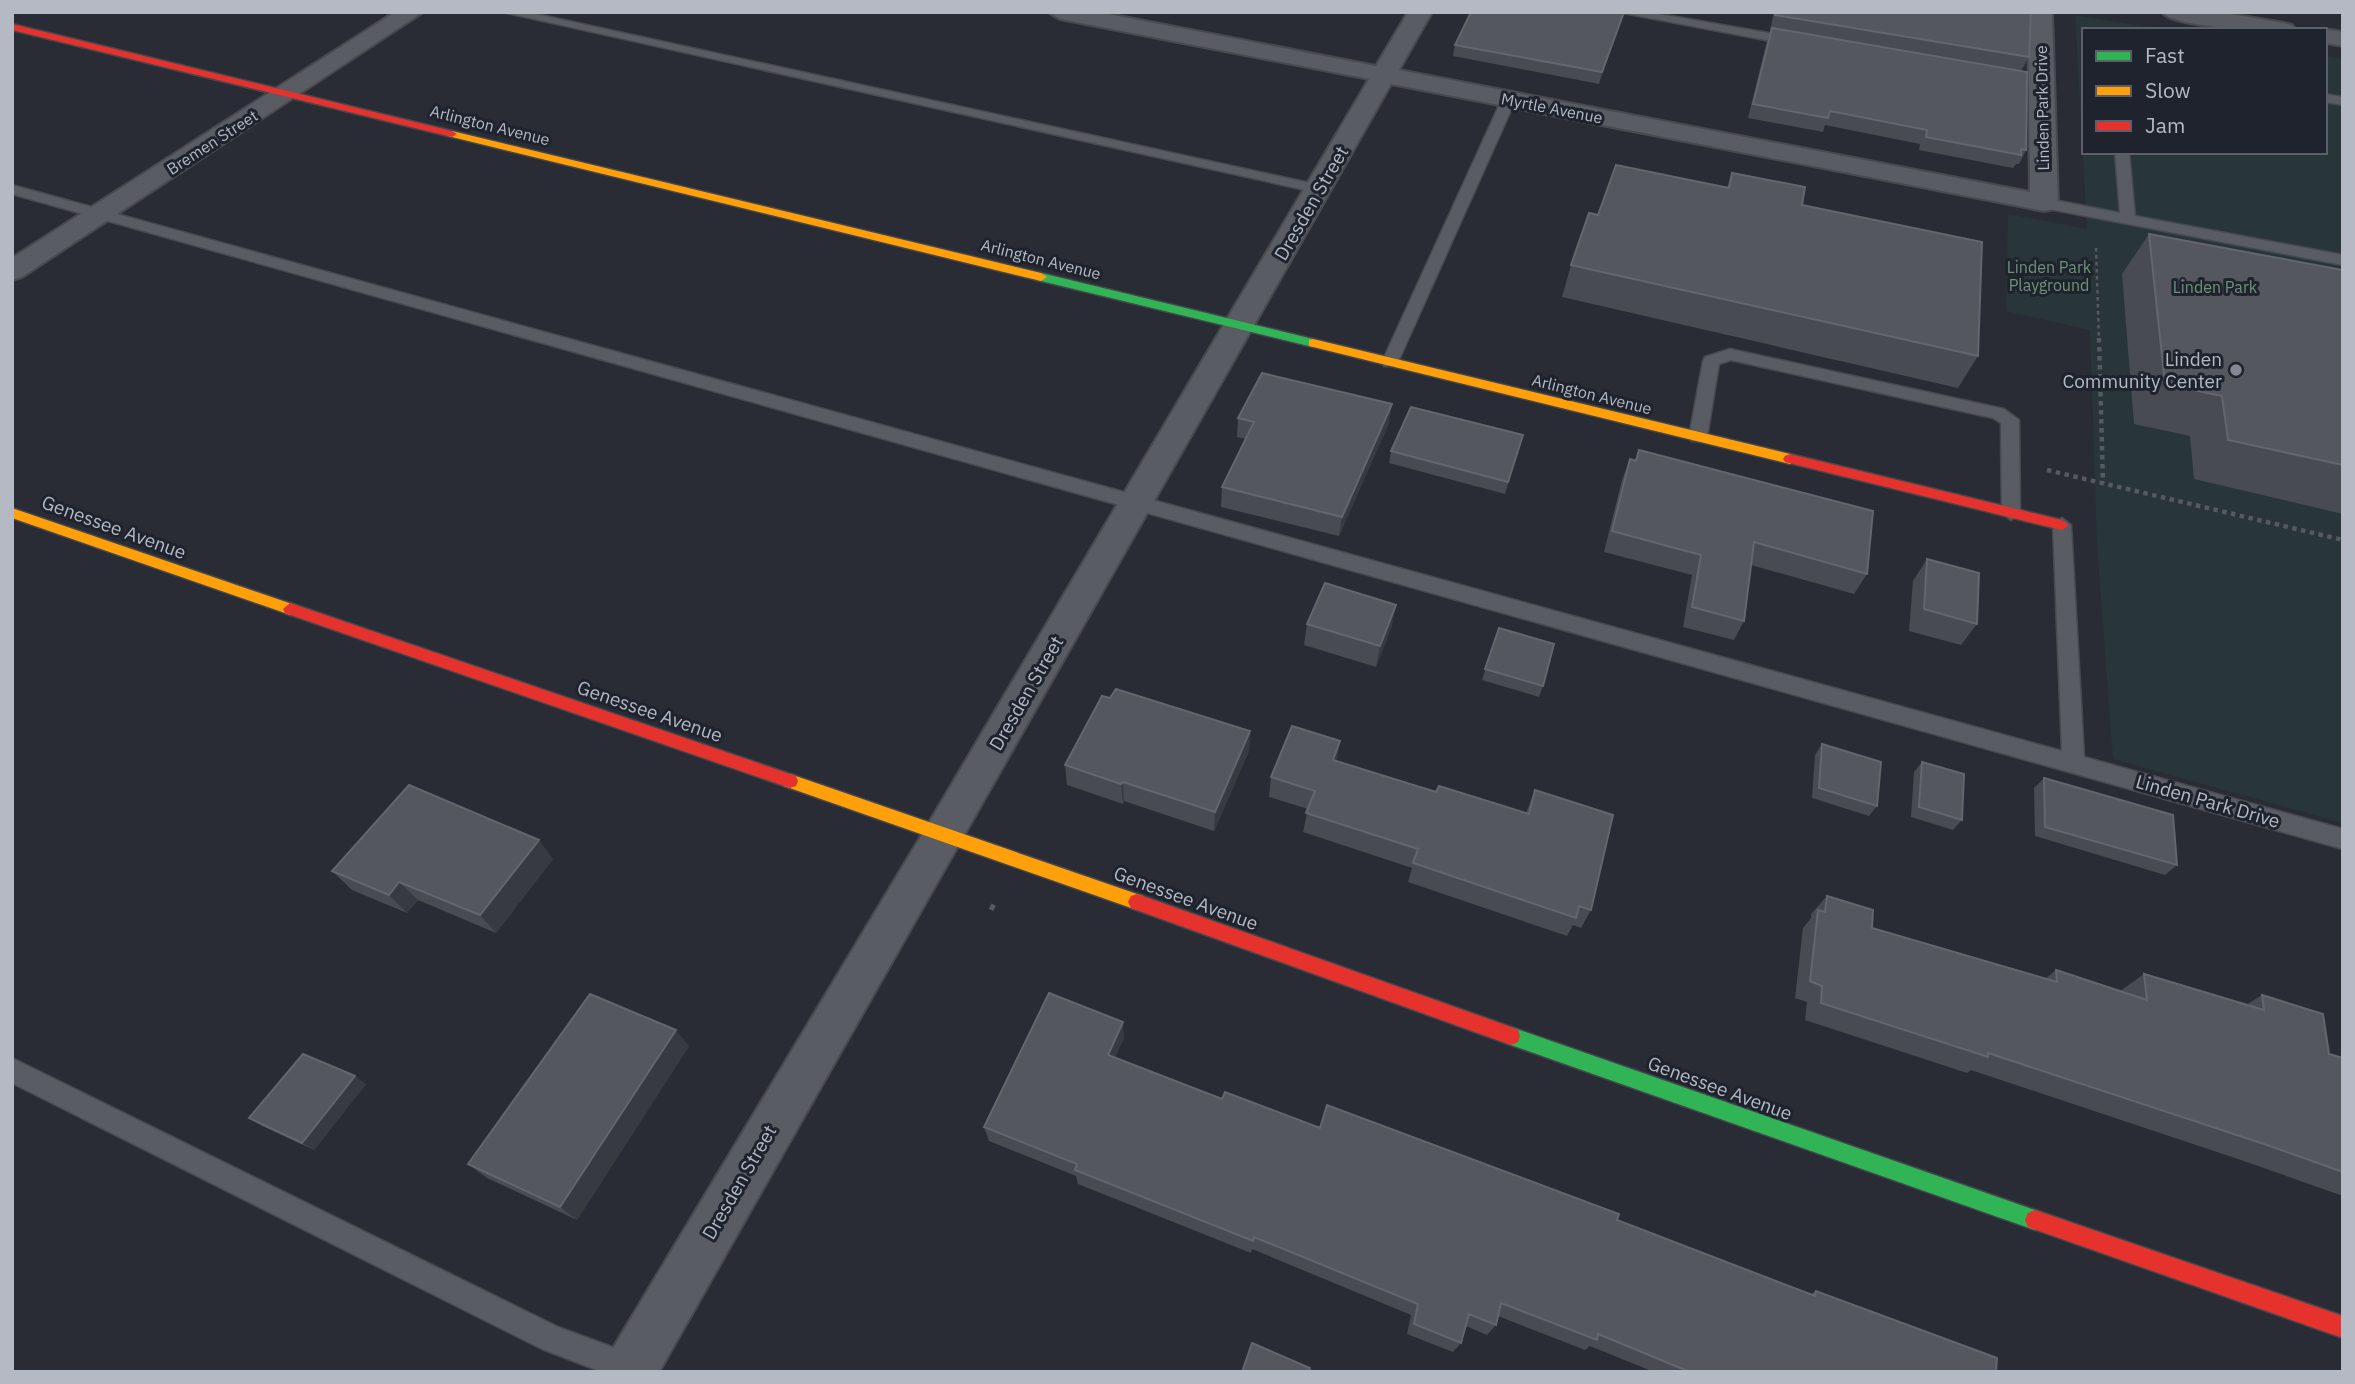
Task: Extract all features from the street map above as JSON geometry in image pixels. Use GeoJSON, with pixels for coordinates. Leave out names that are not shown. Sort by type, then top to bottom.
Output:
{"type":"FeatureCollection","features":[{"type":"Feature","properties":{"kind":"street","name":"Bremen Street"},"geometry":{"type":"LineString","coordinates":[[12,271],[411,12]]}},
{"type":"Feature","properties":{"kind":"street","name":"Myrtle Avenue"},"geometry":{"type":"LineString","coordinates":[[1060,12],[2044,203]]}},
{"type":"Feature","properties":{"kind":"street","name":"Dresden Street"},"geometry":{"type":"LineString","coordinates":[[634,1370],[1420,12]]}},
{"type":"Feature","properties":{"kind":"street","name":"Linden Park Drive"},"geometry":{"type":"LineString","coordinates":[[2040,12],[2037,82],[2044,203]]}},
{"type":"Feature","properties":{"kind":"street"},"geometry":{"type":"LineString","coordinates":[[2174,12],[2272,28]]}},
{"type":"Feature","properties":{"kind":"street","name":"Arlington Avenue"},"geometry":{"type":"LineString","coordinates":[[12,27],[2062,525]]}},
{"type":"Feature","properties":{"kind":"street","name":"Genessee Avenue"},"geometry":{"type":"LineString","coordinates":[[12,513],[945,834],[1773,1129],[2343,1327]]}},
{"type":"Feature","properties":{"kind":"lane"},"geometry":{"type":"LineString","coordinates":[[508,12],[1319,188]]}},
{"type":"Feature","properties":{"kind":"lane"},"geometry":{"type":"LineString","coordinates":[[1624,12],[1813,44]]}},
{"type":"Feature","properties":{"kind":"lane"},"geometry":{"type":"LineString","coordinates":[[1390,362],[1509,99]]}},
{"type":"Feature","properties":{"kind":"lane"},"geometry":{"type":"LineString","coordinates":[[2122,154],[2128,219]]}},
{"type":"Feature","properties":{"kind":"lane","name":"Linden Park Drive"},"geometry":{"type":"LineString","coordinates":[[12,189],[2343,839]]}},
{"type":"Feature","properties":{"kind":"lane"},"geometry":{"type":"LineString","coordinates":[[2044,203],[2343,260]]}},
{"type":"Feature","properties":{"kind":"lane"},"geometry":{"type":"LineString","coordinates":[[1698,438],[1712,361],[1730,354],[1998,413],[2010,420],[2011,513]]}},
{"type":"Feature","properties":{"kind":"lane"},"geometry":{"type":"LineString","coordinates":[[2062,525],[2073,763]]}},
{"type":"Feature","properties":{"kind":"lane"},"geometry":{"type":"LineString","coordinates":[[12,1070],[552,1339],[634,1370]]}},
{"type":"Feature","properties":{"kind":"path"},"geometry":{"type":"LineString","coordinates":[[2096,247],[2103,483]]}},
{"type":"Feature","properties":{"kind":"path"},"geometry":{"type":"LineString","coordinates":[[2010,461],[2343,540]]}},
{"type":"Feature","properties":{"kind":"green space","name":"Linden Park"},"geometry":{"type":"Polygon","coordinates":[[[2075,15],[2153,28],[2082,28],[2082,140],[2075,15]]]}},
{"type":"Feature","properties":{"kind":"green space","name":"Linden Park"},"geometry":{"type":"Polygon","coordinates":[[[2327,56],[2343,59],[2343,823],[2113,759],[2097,545],[2090,330],[2006,311],[2008,214],[2087,229],[2083,154],[2327,154],[2327,56]]]}},
{"type":"Feature","properties":{"kind":"building"},"geometry":{"type":"Polygon","coordinates":[[[1471,12],[1624,12],[1602,72],[1455,45],[1471,12]]]}},
{"type":"Feature","properties":{"kind":"building"},"geometry":{"type":"Polygon","coordinates":[[[1776,12],[2031,12],[2029,57],[1775,15],[1776,12]]]}},
{"type":"Feature","properties":{"kind":"building"},"geometry":{"type":"Polygon","coordinates":[[[1772,28],[2027,72],[2026,150],[2021,149],[2021,155],[1926,137],[1927,130],[1830,111],[1828,118],[1753,104],[1772,28]]]}},
{"type":"Feature","properties":{"kind":"building"},"geometry":{"type":"Polygon","coordinates":[[[1616,165],[1729,188],[1732,173],[1805,187],[1802,205],[1982,242],[1978,356],[1571,265],[1589,213],[1598,215],[1616,165]]]}},
{"type":"Feature","properties":{"kind":"building","name":"Linden Community Center"},"geometry":{"type":"Polygon","coordinates":[[[2149,234],[2343,270],[2343,465],[2228,440],[2222,396],[2165,384],[2149,234]]]}},
{"type":"Feature","properties":{"kind":"building"},"geometry":{"type":"Polygon","coordinates":[[[1262,373],[1392,404],[1342,517],[1222,487],[1254,422],[1238,418],[1262,373]]]}},
{"type":"Feature","properties":{"kind":"building"},"geometry":{"type":"Polygon","coordinates":[[[1411,407],[1523,435],[1508,482],[1391,451],[1411,407]]]}},
{"type":"Feature","properties":{"kind":"building"},"geometry":{"type":"Polygon","coordinates":[[[1639,450],[1873,511],[1867,574],[1754,542],[1744,621],[1692,607],[1701,555],[1612,531],[1630,459],[1636,461],[1639,450]]]}},
{"type":"Feature","properties":{"kind":"building"},"geometry":{"type":"Polygon","coordinates":[[[1927,559],[1979,573],[1977,624],[1924,609],[1927,559]]]}},
{"type":"Feature","properties":{"kind":"building"},"geometry":{"type":"Polygon","coordinates":[[[1325,583],[1396,605],[1380,646],[1307,624],[1325,583]]]}},
{"type":"Feature","properties":{"kind":"building"},"geometry":{"type":"Polygon","coordinates":[[[1499,628],[1554,644],[1543,686],[1485,669],[1499,628]]]}},
{"type":"Feature","properties":{"kind":"building"},"geometry":{"type":"Polygon","coordinates":[[[1116,689],[1250,731],[1215,812],[1065,765],[1102,696],[1110,698],[1116,689]]]}},
{"type":"Feature","properties":{"kind":"building"},"geometry":{"type":"Polygon","coordinates":[[[1292,726],[1340,741],[1333,760],[1436,792],[1439,786],[1529,814],[1535,790],[1613,815],[1591,910],[1579,906],[1576,918],[1413,863],[1418,849],[1306,813],[1315,791],[1271,777],[1292,726]]]}},
{"type":"Feature","properties":{"kind":"building"},"geometry":{"type":"Polygon","coordinates":[[[1822,744],[1881,762],[1877,806],[1819,788],[1822,744]]]}},
{"type":"Feature","properties":{"kind":"building"},"geometry":{"type":"Polygon","coordinates":[[[1922,762],[1964,774],[1962,820],[1919,807],[1922,762]]]}},
{"type":"Feature","properties":{"kind":"building"},"geometry":{"type":"Polygon","coordinates":[[[2044,778],[2173,815],[2177,865],[2045,827],[2044,778]]]}},
{"type":"Feature","properties":{"kind":"building"},"geometry":{"type":"Polygon","coordinates":[[[409,785],[539,840],[480,915],[399,882],[389,895],[332,871],[409,785]]]}},
{"type":"Feature","properties":{"kind":"building"},"geometry":{"type":"Polygon","coordinates":[[[1827,896],[1873,910],[1872,928],[2057,982],[2056,970],[2147,1000],[2144,974],[2264,1010],[2262,995],[2323,1014],[2329,1054],[2343,1058],[2343,1172],[1988,1053],[1988,1057],[1821,1003],[1822,986],[1810,981],[1818,910],[1825,912],[1827,896]]]}},
{"type":"Feature","properties":{"kind":"building"},"geometry":{"type":"Polygon","coordinates":[[[1049,993],[1123,1022],[1108,1055],[1222,1099],[1225,1092],[1320,1128],[1327,1105],[1619,1214],[1617,1220],[1815,1296],[1816,1291],[1997,1358],[1996,1372],[1690,1372],[1598,1334],[1597,1340],[1501,1303],[1496,1325],[1469,1314],[1461,1343],[1414,1324],[1418,1304],[1254,1237],[1253,1241],[1075,1170],[1077,1164],[984,1127],[1049,993]]]}},
{"type":"Feature","properties":{"kind":"building"},"geometry":{"type":"Polygon","coordinates":[[[590,994],[676,1030],[560,1207],[468,1164],[590,994]]]}},
{"type":"Feature","properties":{"kind":"building"},"geometry":{"type":"Polygon","coordinates":[[[303,1054],[355,1076],[302,1143],[249,1118],[303,1054]]]}},
{"type":"Feature","properties":{"kind":"building"},"geometry":{"type":"Polygon","coordinates":[[[1252,1343],[1310,1368],[1309,1372],[1242,1372],[1252,1343]]]}},
{"type":"Feature","properties":{"kind":"traffic: fast"},"geometry":{"type":"LineString","coordinates":[[1041,277],[1313,343]]}},
{"type":"Feature","properties":{"kind":"traffic: fast"},"geometry":{"type":"LineString","coordinates":[[1511,1036],[2035,1220]]}},
{"type":"Feature","properties":{"kind":"traffic: slow"},"geometry":{"type":"LineString","coordinates":[[452,134],[1041,277]]}},
{"type":"Feature","properties":{"kind":"traffic: slow"},"geometry":{"type":"LineString","coordinates":[[1313,343],[1790,459]]}},
{"type":"Feature","properties":{"kind":"traffic: slow"},"geometry":{"type":"LineString","coordinates":[[12,513],[290,609]]}},
{"type":"Feature","properties":{"kind":"traffic: slow"},"geometry":{"type":"LineString","coordinates":[[790,781],[1137,902]]}},
{"type":"Feature","properties":{"kind":"traffic: jam"},"geometry":{"type":"LineString","coordinates":[[12,27],[452,134]]}},
{"type":"Feature","properties":{"kind":"traffic: jam"},"geometry":{"type":"LineString","coordinates":[[1790,459],[2062,525]]}},
{"type":"Feature","properties":{"kind":"traffic: jam"},"geometry":{"type":"LineString","coordinates":[[290,609],[790,781]]}},
{"type":"Feature","properties":{"kind":"traffic: jam"},"geometry":{"type":"LineString","coordinates":[[1137,902],[1511,1036]]}},
{"type":"Feature","properties":{"kind":"traffic: jam"},"geometry":{"type":"LineString","coordinates":[[2035,1220],[2343,1327]]}},
{"type":"Feature","properties":{"kind":"place","name":"Linden Community Center"},"geometry":{"type":"Point","coordinates":[2236,370]}},
{"type":"Feature","properties":{"kind":"park label","name":"Linden Park Playground"},"geometry":{"type":"Point","coordinates":[2049,276]}}]}
